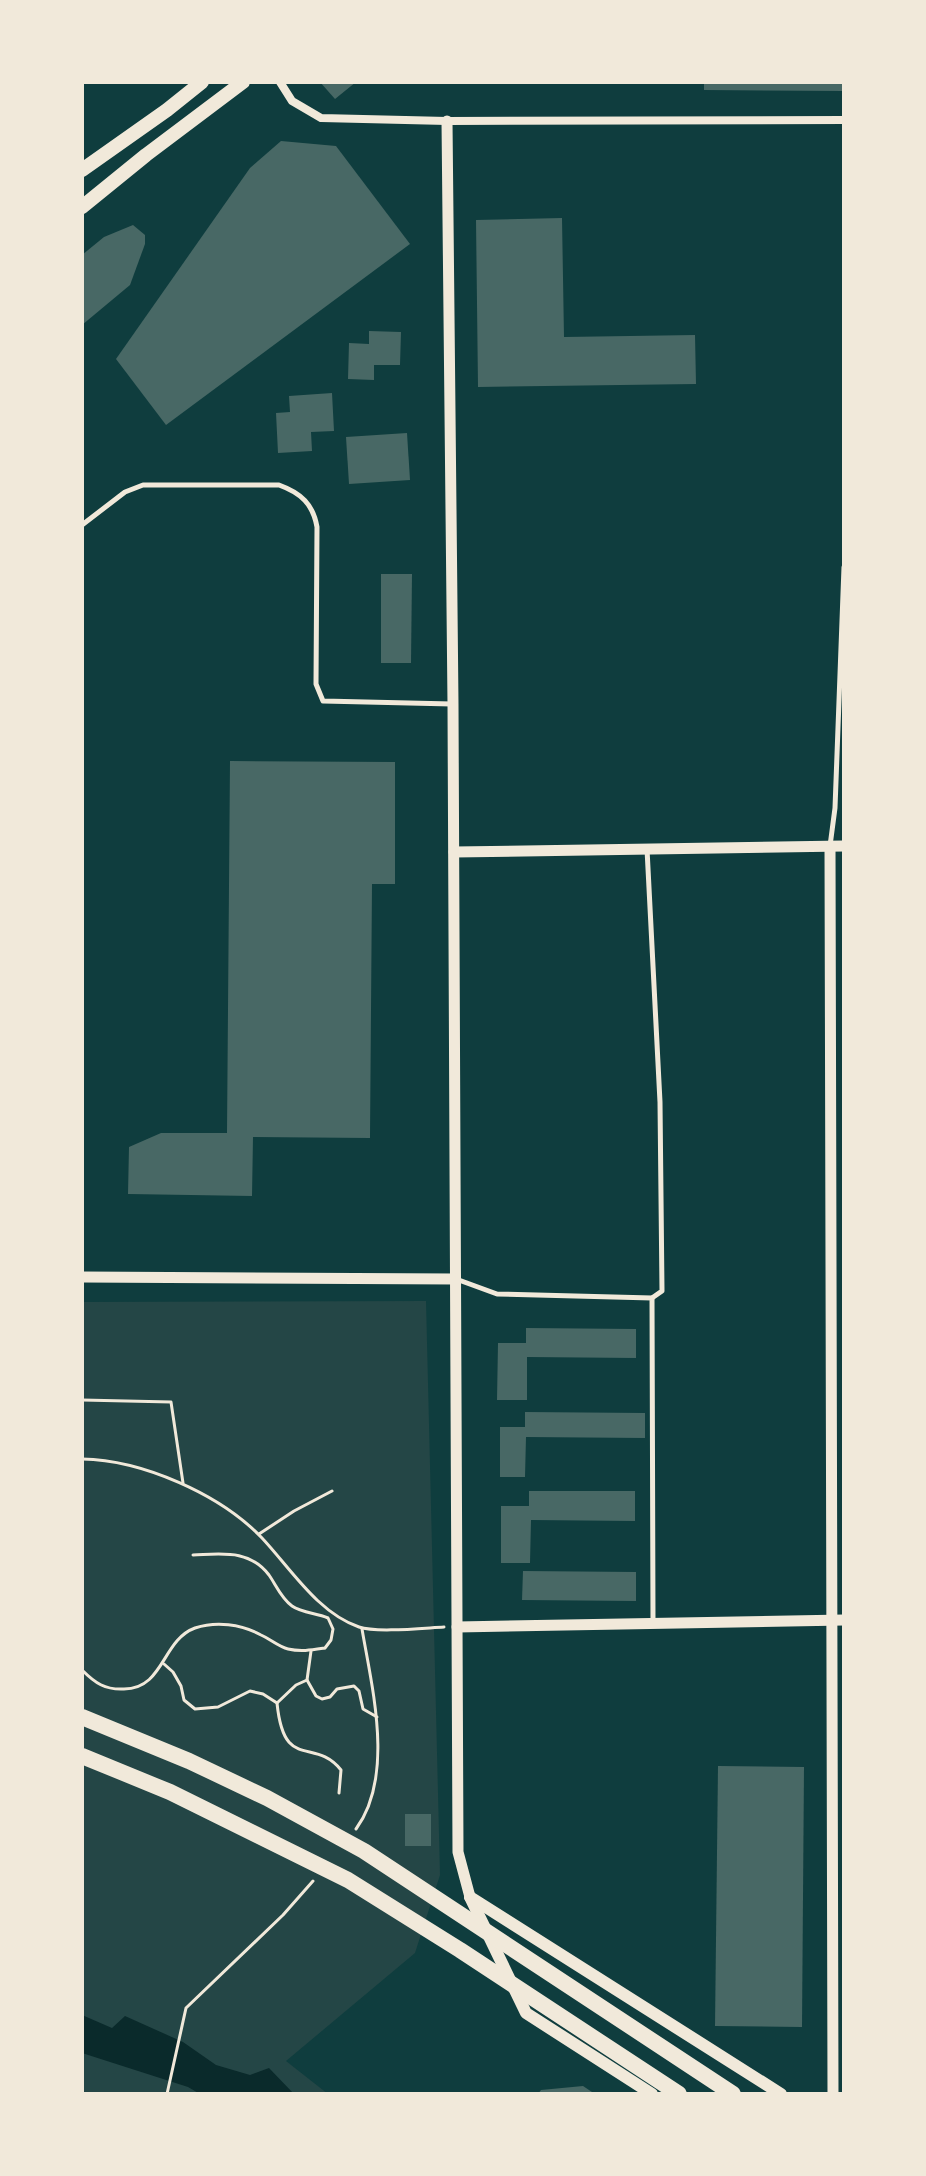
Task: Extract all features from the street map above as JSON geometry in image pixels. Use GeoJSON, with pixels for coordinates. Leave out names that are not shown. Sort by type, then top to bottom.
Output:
{"type":"FeatureCollection","features":[{"type":"Feature","properties":{"kind":"highway"},"geometry":{"type":"LineString","coordinates":[[82,1714],[267,1798],[364,1851],[733,2094]]}},
{"type":"Feature","properties":{"kind":"highway"},"geometry":{"type":"LineString","coordinates":[[82,1758],[170,1792],[348,1880],[679,2094]]}},
{"type":"Feature","properties":{"kind":"main road"},"geometry":{"type":"LineString","coordinates":[[82,170],[202,82]]}},
{"type":"Feature","properties":{"kind":"main road"},"geometry":{"type":"LineString","coordinates":[[82,207],[243,82]]}},
{"type":"Feature","properties":{"kind":"main road"},"geometry":{"type":"LineString","coordinates":[[470,1897],[526,2013],[652,2094]]}},
{"type":"Feature","properties":{"kind":"main road"},"geometry":{"type":"LineString","coordinates":[[470,1897],[781,2094]]}},
{"type":"Feature","properties":{"kind":"street"},"geometry":{"type":"LineString","coordinates":[[280,82],[292,101],[321,118],[447,121],[844,120]]}},
{"type":"Feature","properties":{"kind":"street"},"geometry":{"type":"LineString","coordinates":[[447,121],[458,1852],[470,1897]]}},
{"type":"Feature","properties":{"kind":"street"},"geometry":{"type":"LineString","coordinates":[[830,846],[833,2094]]}},
{"type":"Feature","properties":{"kind":"street"},"geometry":{"type":"LineString","coordinates":[[454,852],[844,846]]}},
{"type":"Feature","properties":{"kind":"street"},"geometry":{"type":"LineString","coordinates":[[82,1277],[455,1279]]}},
{"type":"Feature","properties":{"kind":"street"},"geometry":{"type":"LineString","coordinates":[[457,1627],[844,1620]]}},
{"type":"Feature","properties":{"kind":"lane"},"geometry":{"type":"LineString","coordinates":[[82,525],[125,492],[143,485],[279,485],[292,490],[309,503],[317,527],[316,684],[323,701],[453,704]]}},
{"type":"Feature","properties":{"kind":"lane"},"geometry":{"type":"LineString","coordinates":[[830,846],[835,808],[844,567]]}},
{"type":"Feature","properties":{"kind":"lane"},"geometry":{"type":"LineString","coordinates":[[455,1279],[497,1294],[652,1298],[662,1291],[660,1102],[647,849]]}},
{"type":"Feature","properties":{"kind":"lane"},"geometry":{"type":"LineString","coordinates":[[652,1298],[653,1624]]}},
{"type":"Feature","properties":{"kind":"path"},"geometry":{"type":"LineString","coordinates":[[82,1400],[171,1402],[183,1485]]}},
{"type":"Feature","properties":{"kind":"path"},"geometry":{"type":"LineString","coordinates":[[82,1459],[150,1470],[206,1495],[259,1534],[330,1613],[362,1629],[457,1627]]}},
{"type":"Feature","properties":{"kind":"path"},"geometry":{"type":"LineString","coordinates":[[259,1534],[332,1491]]}},
{"type":"Feature","properties":{"kind":"path"},"geometry":{"type":"LineString","coordinates":[[82,1670],[96,1684],[113,1690],[134,1689],[154,1677],[172,1644],[193,1629],[222,1623],[258,1633],[285,1649],[311,1651],[325,1648],[331,1640],[333,1629],[328,1618],[300,1611],[288,1603],[268,1574],[248,1556],[193,1555]]}},
{"type":"Feature","properties":{"kind":"path"},"geometry":{"type":"LineString","coordinates":[[311,1651],[307,1680],[316,1696],[322,1699],[330,1697],[337,1689],[354,1686],[359,1691],[363,1709],[377,1717]]}},
{"type":"Feature","properties":{"kind":"path"},"geometry":{"type":"LineString","coordinates":[[164,1663],[181,1686],[184,1700],[195,1709],[218,1707],[250,1691],[263,1694],[277,1703]]}},
{"type":"Feature","properties":{"kind":"path"},"geometry":{"type":"LineString","coordinates":[[277,1703],[296,1685],[307,1680]]}},
{"type":"Feature","properties":{"kind":"path"},"geometry":{"type":"LineString","coordinates":[[277,1703],[279,1727],[289,1744],[333,1760],[341,1770],[339,1793]]}},
{"type":"Feature","properties":{"kind":"path"},"geometry":{"type":"LineString","coordinates":[[167,2094],[186,2008]]}},
{"type":"Feature","properties":{"kind":"shaded area"},"geometry":{"type":"Polygon","coordinates":[[[426,1301],[440,1875],[415,1953],[286,2061],[328,2094],[82,2094],[82,1302],[426,1301]]]}},
{"type":"Feature","properties":{"kind":"shaded area"},"geometry":{"type":"Polygon","coordinates":[[[82,2015],[112,2028],[125,2016],[183,2042],[216,2065],[250,2075],[269,2068],[294,2094],[200,2094],[188,2087],[82,2053],[82,2015]]]}},
{"type":"Feature","properties":{"kind":"building"},"geometry":{"type":"Polygon","coordinates":[[[320,82],[356,82],[335,99],[320,82]]]}},
{"type":"Feature","properties":{"kind":"building"},"geometry":{"type":"Polygon","coordinates":[[[704,82],[844,82],[844,91],[704,90],[704,82]]]}},
{"type":"Feature","properties":{"kind":"building"},"geometry":{"type":"Polygon","coordinates":[[[281,141],[336,146],[410,244],[166,425],[116,359],[250,168],[281,141]]]}},
{"type":"Feature","properties":{"kind":"building"},"geometry":{"type":"Polygon","coordinates":[[[562,218],[564,337],[695,335],[696,384],[478,387],[476,220],[562,218]]]}},
{"type":"Feature","properties":{"kind":"building"},"geometry":{"type":"Polygon","coordinates":[[[133,225],[145,235],[145,244],[130,285],[82,325],[82,255],[104,237],[133,225]]]}},
{"type":"Feature","properties":{"kind":"building"},"geometry":{"type":"Polygon","coordinates":[[[369,331],[401,332],[400,365],[374,365],[374,380],[348,379],[349,343],[369,344],[369,331]]]}},
{"type":"Feature","properties":{"kind":"building"},"geometry":{"type":"Polygon","coordinates":[[[332,393],[334,431],[311,432],[312,451],[278,453],[276,413],[290,412],[289,396],[332,393]]]}},
{"type":"Feature","properties":{"kind":"building"},"geometry":{"type":"Polygon","coordinates":[[[407,433],[410,480],[349,484],[346,437],[407,433]]]}},
{"type":"Feature","properties":{"kind":"building"},"geometry":{"type":"Polygon","coordinates":[[[381,574],[412,574],[411,663],[381,663],[381,574]]]}},
{"type":"Feature","properties":{"kind":"building"},"geometry":{"type":"Polygon","coordinates":[[[230,761],[395,762],[395,884],[372,884],[370,1138],[253,1137],[252,1196],[128,1194],[129,1147],[161,1133],[227,1133],[230,761]]]}},
{"type":"Feature","properties":{"kind":"building"},"geometry":{"type":"Polygon","coordinates":[[[526,1328],[636,1329],[636,1358],[527,1357],[527,1400],[497,1400],[498,1343],[526,1343],[526,1328]]]}},
{"type":"Feature","properties":{"kind":"building"},"geometry":{"type":"Polygon","coordinates":[[[525,1412],[645,1413],[645,1438],[526,1437],[525,1477],[500,1477],[500,1427],[525,1427],[525,1412]]]}},
{"type":"Feature","properties":{"kind":"building"},"geometry":{"type":"Polygon","coordinates":[[[529,1491],[635,1491],[635,1521],[531,1520],[530,1563],[501,1563],[501,1506],[529,1506],[529,1491]]]}},
{"type":"Feature","properties":{"kind":"building"},"geometry":{"type":"Polygon","coordinates":[[[523,1571],[636,1572],[636,1601],[522,1600],[523,1571]]]}},
{"type":"Feature","properties":{"kind":"building"},"geometry":{"type":"Polygon","coordinates":[[[718,1766],[804,1767],[802,2027],[715,2026],[718,1766]]]}},
{"type":"Feature","properties":{"kind":"building"},"geometry":{"type":"Polygon","coordinates":[[[405,1814],[431,1814],[431,1846],[405,1846],[405,1814]]]}},
{"type":"Feature","properties":{"kind":"building"},"geometry":{"type":"Polygon","coordinates":[[[583,2086],[595,2094],[538,2094],[541,2090],[583,2086]]]}}]}
